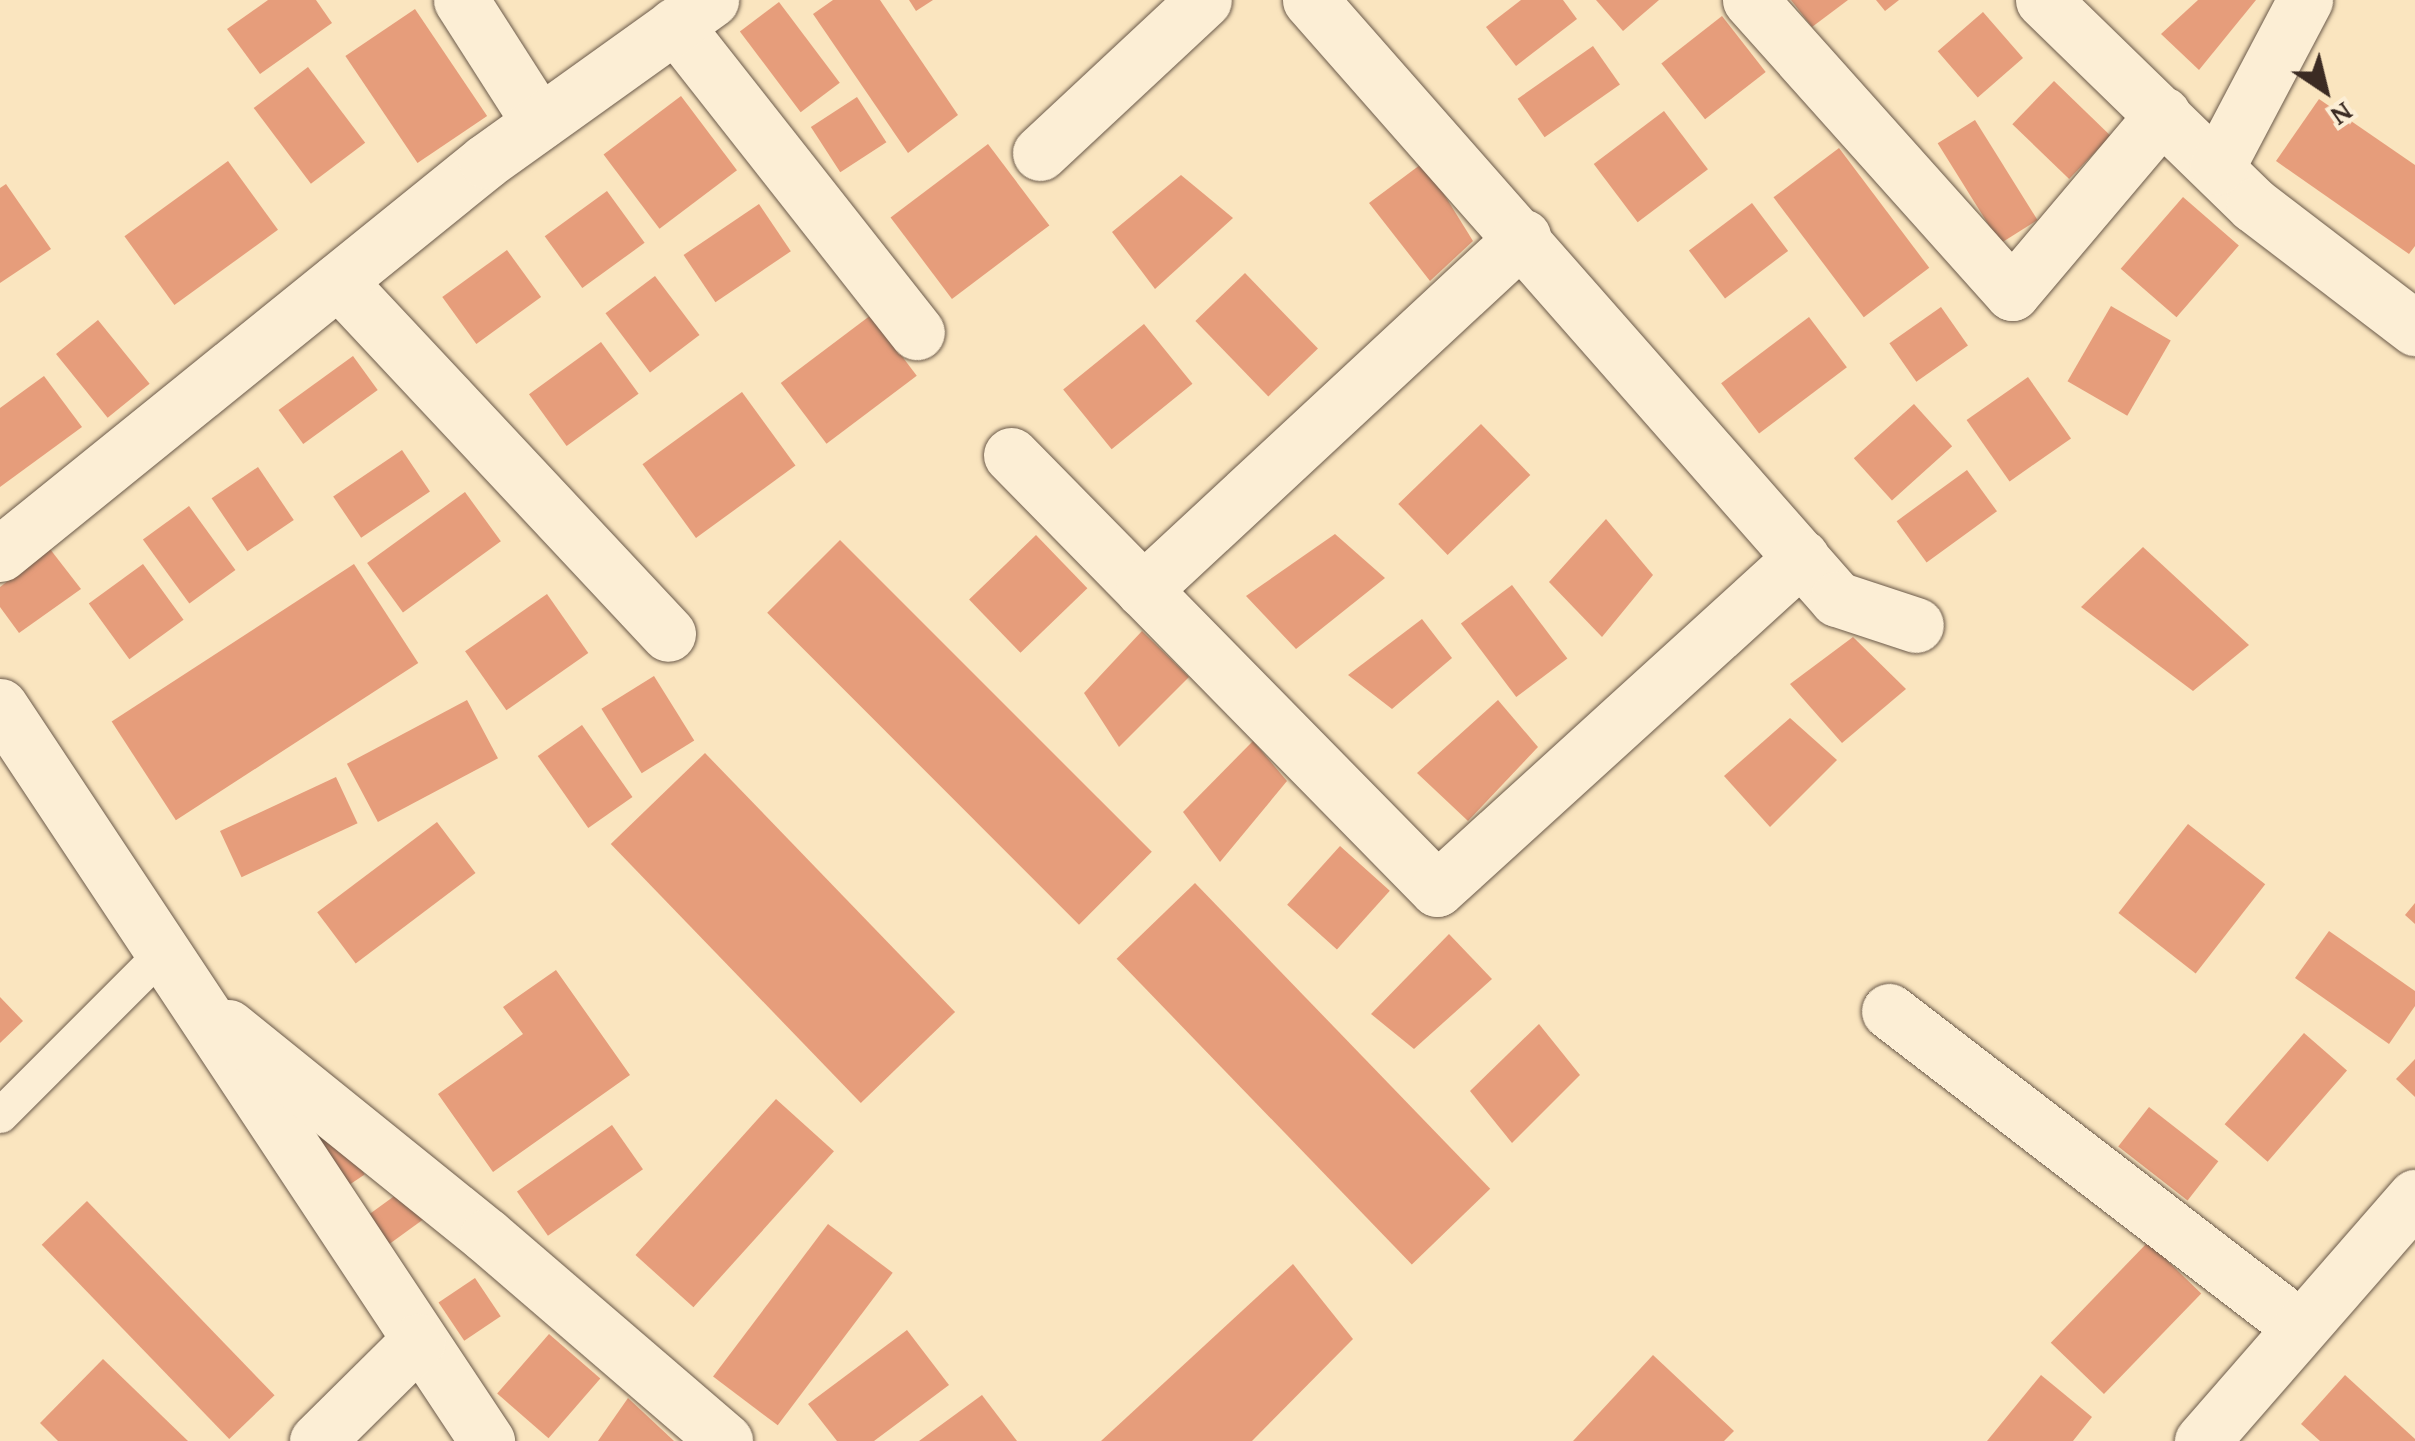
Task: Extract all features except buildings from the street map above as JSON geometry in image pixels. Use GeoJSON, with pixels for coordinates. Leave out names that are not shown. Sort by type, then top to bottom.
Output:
{"type":"FeatureCollection","features":[{"type":"Feature","properties":{"kind":"street"},"geometry":{"type":"LineString","coordinates":[[461,0],[538,122]]}},
{"type":"Feature","properties":{"kind":"street"},"geometry":{"type":"LineString","coordinates":[[1040,154],[1204,0]]}},
{"type":"Feature","properties":{"kind":"street"},"geometry":{"type":"LineString","coordinates":[[1310,0],[1523,237],[1837,599],[1916,625]]}},
{"type":"Feature","properties":{"kind":"street"},"geometry":{"type":"LineString","coordinates":[[1750,0],[2012,293],[2164,114]]}},
{"type":"Feature","properties":{"kind":"street"},"geometry":{"type":"LineString","coordinates":[[2042,0],[2254,205],[2415,328]]}},
{"type":"Feature","properties":{"kind":"street"},"geometry":{"type":"LineString","coordinates":[[2217,168],[2305,0]]}},
{"type":"Feature","properties":{"kind":"street"},"geometry":{"type":"LineString","coordinates":[[0,554],[538,122],[693,13],[918,332]]}},
{"type":"Feature","properties":{"kind":"street"},"geometry":{"type":"LineString","coordinates":[[1144,590],[1523,237]]}},
{"type":"Feature","properties":{"kind":"street"},"geometry":{"type":"LineString","coordinates":[[338,281],[668,634]]}},
{"type":"Feature","properties":{"kind":"street"},"geometry":{"type":"LineString","coordinates":[[1011,456],[1437,889],[1802,557]]}},
{"type":"Feature","properties":{"kind":"street"},"geometry":{"type":"LineString","coordinates":[[4,724],[162,952],[488,1441]]}},
{"type":"Feature","properties":{"kind":"street"},"geometry":{"type":"LineString","coordinates":[[194,1001],[488,1236],[725,1441]]}},
{"type":"Feature","properties":{"kind":"street"},"geometry":{"type":"LineString","coordinates":[[1890,1011],[2300,1327]]}},
{"type":"Feature","properties":{"kind":"street"},"geometry":{"type":"LineString","coordinates":[[2202,1441],[2415,1196]]}},
{"type":"Feature","properties":{"kind":"street"},"geometry":{"type":"LineString","coordinates":[[317,1441],[418,1341]]}},
{"type":"Feature","properties":{"kind":"lane"},"geometry":{"type":"LineString","coordinates":[[0,1114],[162,952]]}}]}
